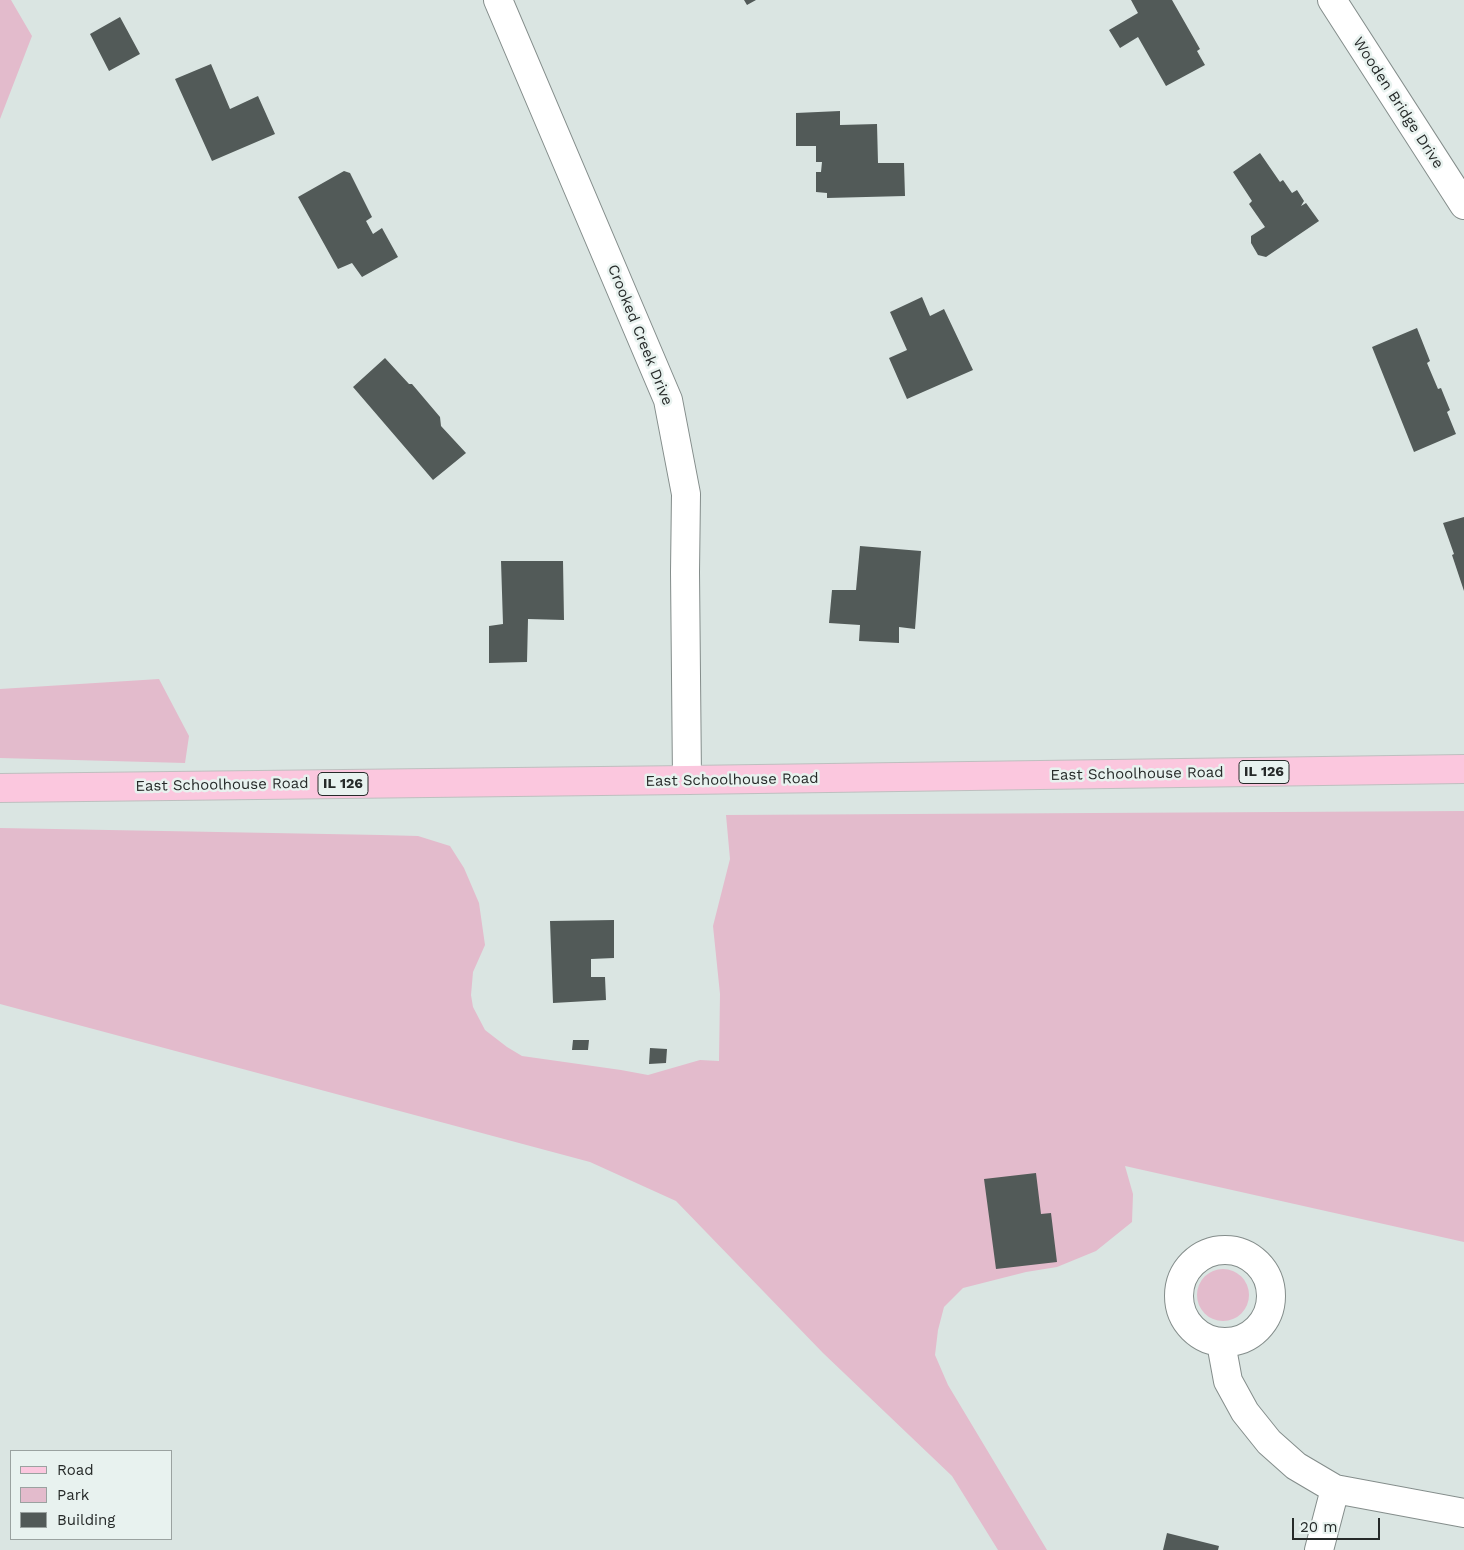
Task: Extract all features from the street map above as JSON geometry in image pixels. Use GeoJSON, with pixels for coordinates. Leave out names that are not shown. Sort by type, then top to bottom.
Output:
{"type":"FeatureCollection","features":[{"type":"Feature","properties":{"kind":"main road","name":"East Schoolhouse Road"},"geometry":{"type":"LineString","coordinates":[[0,788],[1464,769]]}},
{"type":"Feature","properties":{"kind":"street","name":"Crooked Creek Drive"},"geometry":{"type":"LineString","coordinates":[[498,0],[668,400],[686,494],[687,780]]}},
{"type":"Feature","properties":{"kind":"street","name":"Wooden Bridge Drive"},"geometry":{"type":"LineString","coordinates":[[1332,0],[1464,205]]}},
{"type":"Feature","properties":{"kind":"street"},"geometry":{"type":"LineString","coordinates":[[1221,1343],[1228,1381],[1245,1412],[1269,1442],[1296,1466],[1335,1490],[1464,1514]]}},
{"type":"Feature","properties":{"kind":"street"},"geometry":{"type":"LineString","coordinates":[[1319,1550],[1335,1490]]}},
{"type":"Feature","properties":{"kind":"green space"},"geometry":{"type":"Polygon","coordinates":[[[0,0],[11,0],[32,36],[0,119],[0,0]]]}},
{"type":"Feature","properties":{"kind":"green space"},"geometry":{"type":"Polygon","coordinates":[[[159,679],[189,736],[185,763],[0,758],[0,689],[159,679]]]}},
{"type":"Feature","properties":{"kind":"green space"},"geometry":{"type":"Polygon","coordinates":[[[1464,811],[1464,1242],[1125,1166],[1133,1194],[1132,1222],[1096,1251],[1057,1267],[1026,1272],[963,1288],[944,1307],[938,1330],[935,1355],[948,1385],[1047,1550],[998,1550],[952,1476],[823,1353],[676,1201],[590,1162],[0,1004],[0,828],[418,836],[450,846],[464,868],[479,903],[485,945],[473,972],[471,995],[473,1007],[485,1030],[522,1056],[648,1075],[700,1060],[719,1061],[720,994],[713,926],[730,859],[726,815],[1464,811]]]}},
{"type":"Feature","properties":{"kind":"green space"},"geometry":{"type":"Polygon","coordinates":[[[1223,1269],[1233,1271],[1241,1277],[1247,1285],[1249,1295],[1247,1305],[1241,1313],[1233,1319],[1223,1321],[1213,1319],[1205,1313],[1199,1305],[1197,1295],[1199,1285],[1205,1277],[1213,1271],[1223,1269]]]}},
{"type":"Feature","properties":{"kind":"building"},"geometry":{"type":"Polygon","coordinates":[[[744,0],[756,0],[747,5],[744,0]]]}},
{"type":"Feature","properties":{"kind":"building"},"geometry":{"type":"Polygon","coordinates":[[[1131,0],[1172,0],[1200,49],[1197,51],[1205,65],[1166,86],[1138,37],[1120,48],[1109,30],[1138,13],[1131,0]]]}},
{"type":"Feature","properties":{"kind":"building"},"geometry":{"type":"Polygon","coordinates":[[[120,17],[140,54],[109,71],[90,34],[120,17]]]}},
{"type":"Feature","properties":{"kind":"building"},"geometry":{"type":"Polygon","coordinates":[[[211,64],[230,109],[258,96],[275,134],[212,161],[175,79],[211,64]]]}},
{"type":"Feature","properties":{"kind":"building"},"geometry":{"type":"Polygon","coordinates":[[[840,111],[840,125],[877,124],[878,163],[904,163],[905,196],[827,198],[827,193],[816,192],[816,172],[821,172],[822,162],[816,162],[816,146],[796,146],[796,113],[840,111]]]}},
{"type":"Feature","properties":{"kind":"building"},"geometry":{"type":"Polygon","coordinates":[[[1260,153],[1280,182],[1283,180],[1292,193],[1297,190],[1304,201],[1301,206],[1306,203],[1319,221],[1266,257],[1258,255],[1251,243],[1251,236],[1265,227],[1249,204],[1252,201],[1233,172],[1260,153]]]}},
{"type":"Feature","properties":{"kind":"building"},"geometry":{"type":"Polygon","coordinates":[[[344,171],[350,173],[372,217],[366,221],[373,234],[382,228],[398,257],[362,277],[352,263],[338,269],[298,197],[344,171]]]}},
{"type":"Feature","properties":{"kind":"building"},"geometry":{"type":"Polygon","coordinates":[[[922,297],[930,316],[944,309],[973,370],[907,399],[889,358],[907,350],[890,312],[922,297]]]}},
{"type":"Feature","properties":{"kind":"building"},"geometry":{"type":"Polygon","coordinates":[[[1417,328],[1430,361],[1427,363],[1438,389],[1441,388],[1450,410],[1447,412],[1456,434],[1414,452],[1372,347],[1417,328]]]}},
{"type":"Feature","properties":{"kind":"building"},"geometry":{"type":"Polygon","coordinates":[[[385,358],[409,384],[412,384],[440,417],[441,426],[466,453],[433,480],[353,387],[385,358]]]}},
{"type":"Feature","properties":{"kind":"building"},"geometry":{"type":"Polygon","coordinates":[[[1464,517],[1464,591],[1443,523],[1464,517]]]}},
{"type":"Feature","properties":{"kind":"building"},"geometry":{"type":"Polygon","coordinates":[[[860,546],[921,551],[915,629],[899,627],[899,643],[859,641],[860,625],[829,623],[832,590],[856,590],[860,546]]]}},
{"type":"Feature","properties":{"kind":"building"},"geometry":{"type":"Polygon","coordinates":[[[501,561],[563,561],[564,620],[528,619],[527,662],[489,663],[489,626],[503,624],[501,561]]]}},
{"type":"Feature","properties":{"kind":"building"},"geometry":{"type":"Polygon","coordinates":[[[614,920],[614,958],[591,959],[591,977],[605,977],[606,1000],[553,1003],[550,921],[614,920]]]}},
{"type":"Feature","properties":{"kind":"building"},"geometry":{"type":"Polygon","coordinates":[[[573,1040],[589,1040],[588,1050],[572,1050],[573,1040]]]}},
{"type":"Feature","properties":{"kind":"building"},"geometry":{"type":"Polygon","coordinates":[[[650,1048],[667,1049],[666,1063],[649,1064],[650,1048]]]}},
{"type":"Feature","properties":{"kind":"building"},"geometry":{"type":"Polygon","coordinates":[[[1036,1173],[1041,1214],[1051,1213],[1057,1262],[996,1269],[984,1179],[1036,1173]]]}},
{"type":"Feature","properties":{"kind":"building"},"geometry":{"type":"Polygon","coordinates":[[[1167,1533],[1219,1546],[1218,1550],[1163,1550],[1167,1533]]]}}]}
